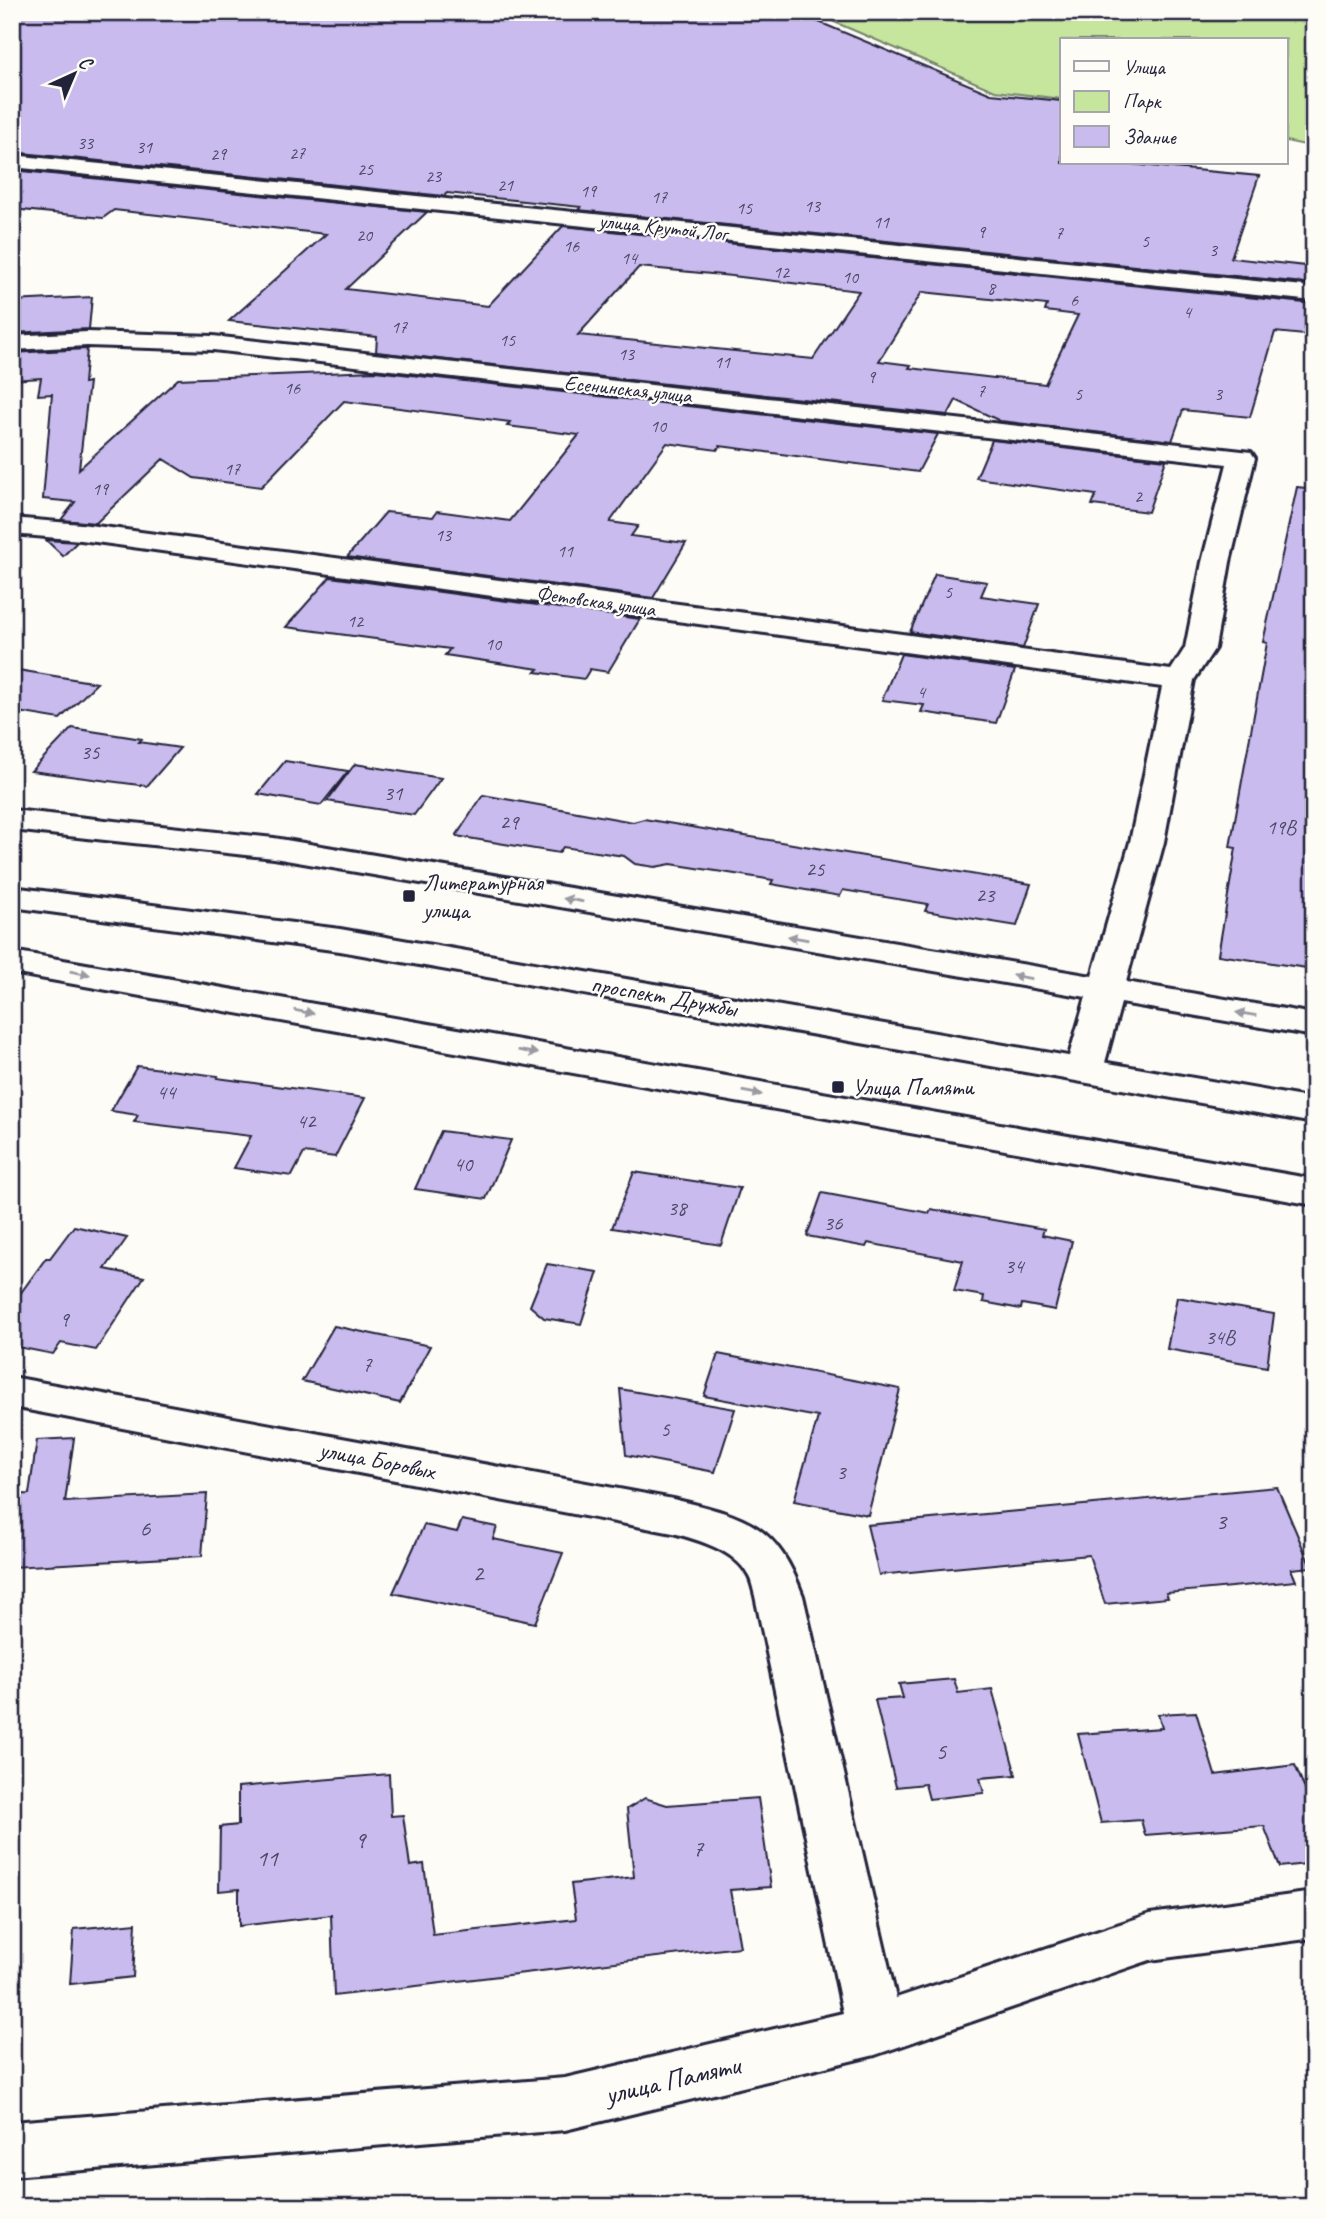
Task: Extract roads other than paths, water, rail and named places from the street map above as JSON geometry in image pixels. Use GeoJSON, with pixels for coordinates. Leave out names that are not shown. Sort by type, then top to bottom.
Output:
{"type":"FeatureCollection","features":[{"type":"Feature","properties":{"kind":"street","name":"улица Крутой Лог"},"geometry":{"type":"LineString","coordinates":[[12,161],[1314,293]]}},
{"type":"Feature","properties":{"kind":"street","name":"Есенинская улица"},"geometry":{"type":"LineString","coordinates":[[12,343],[87,339],[213,343],[1242,458],[1216,562],[1200,648],[1179,680]]}},
{"type":"Feature","properties":{"kind":"street","name":"Фетовская улица"},"geometry":{"type":"LineString","coordinates":[[12,526],[93,534],[1179,680]]}},
{"type":"Feature","properties":{"kind":"street"},"geometry":{"type":"LineString","coordinates":[[1084,1070],[1147,842],[1179,680]]}},
{"type":"Feature","properties":{"kind":"street"},"geometry":{"type":"LineString","coordinates":[[12,820],[274,848],[1314,1025]]}},
{"type":"Feature","properties":{"kind":"street","name":"проспект Дружбы"},"geometry":{"type":"LineString","coordinates":[[12,897],[341,940],[1314,1111]]}},
{"type":"Feature","properties":{"kind":"street"},"geometry":{"type":"LineString","coordinates":[[12,962],[183,990],[1314,1192]]}},
{"type":"Feature","properties":{"kind":"street","name":"улица Боровых"},"geometry":{"type":"LineString","coordinates":[[12,1392],[673,1516],[706,1525],[738,1540],[767,1565],[779,1596],[876,2030]]}},
{"type":"Feature","properties":{"kind":"street","name":"улица Памяти"},"geometry":{"type":"LineString","coordinates":[[12,2149],[565,2104],[876,2030],[1150,1937],[1314,1915]]}},
{"type":"Feature","properties":{"kind":"place","name":"Литературная улица"},"geometry":{"type":"Point","coordinates":[409,896]}},
{"type":"Feature","properties":{"kind":"place","name":"Улица Памяти"},"geometry":{"type":"Point","coordinates":[838,1087]}}]}
